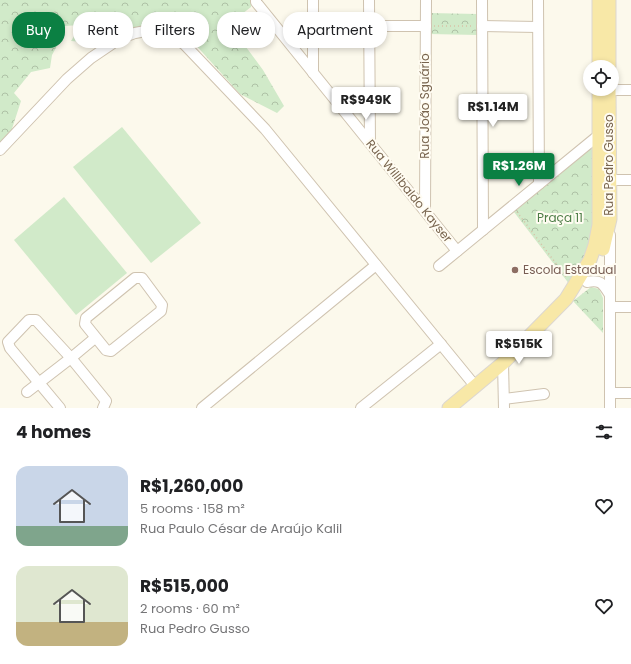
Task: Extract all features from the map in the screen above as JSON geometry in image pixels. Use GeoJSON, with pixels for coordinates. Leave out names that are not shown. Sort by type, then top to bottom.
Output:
{"type":"FeatureCollection","features":[{"type":"Feature","properties":{"kind":"main road"},"geometry":{"type":"LineString","coordinates":[[599,0],[599,60]]}},
{"type":"Feature","properties":{"kind":"main road"},"geometry":{"type":"LineString","coordinates":[[609,0],[609,60]]}},
{"type":"Feature","properties":{"kind":"main road","name":"Rua Pedro Gusso"},"geometry":{"type":"LineString","coordinates":[[449,408],[503,363],[566,299],[587,267],[595,245],[604,180],[606,96]]}},
{"type":"Feature","properties":{"kind":"main road","name":"Rua Pedro Gusso"},"geometry":{"type":"LineString","coordinates":[[566,299],[578,291],[587,282],[596,267],[601,254],[610,220],[604,180]]}},
{"type":"Feature","properties":{"kind":"street","name":"Rua Willibaldo Kayser"},"geometry":{"type":"LineString","coordinates":[[256,0],[256,2],[457,251]]}},
{"type":"Feature","properties":{"kind":"street"},"geometry":{"type":"LineString","coordinates":[[313,0],[313,73]]}},
{"type":"Feature","properties":{"kind":"street"},"geometry":{"type":"LineString","coordinates":[[369,0],[369,12]]}},
{"type":"Feature","properties":{"kind":"street","name":"Rua João Sguário"},"geometry":{"type":"LineString","coordinates":[[425,211],[426,0]]}},
{"type":"Feature","properties":{"kind":"street"},"geometry":{"type":"LineString","coordinates":[[482,0],[483,230]]}},
{"type":"Feature","properties":{"kind":"street"},"geometry":{"type":"LineString","coordinates":[[538,0],[539,184]]}},
{"type":"Feature","properties":{"kind":"street"},"geometry":{"type":"LineString","coordinates":[[387,26],[426,26]]}},
{"type":"Feature","properties":{"kind":"street"},"geometry":{"type":"LineString","coordinates":[[482,26],[538,27]]}},
{"type":"Feature","properties":{"kind":"street"},"geometry":{"type":"LineString","coordinates":[[0,150],[67,79],[91,58],[119,39],[135,33],[156,29],[167,32],[185,45],[265,129],[476,387]]}},
{"type":"Feature","properties":{"kind":"street"},"geometry":{"type":"LineString","coordinates":[[369,48],[370,143]]}},
{"type":"Feature","properties":{"kind":"street"},"geometry":{"type":"LineString","coordinates":[[619,90],[631,90]]}},
{"type":"Feature","properties":{"kind":"street"},"geometry":{"type":"LineString","coordinates":[[439,266],[539,184],[604,135]]}},
{"type":"Feature","properties":{"kind":"street"},"geometry":{"type":"LineString","coordinates":[[604,180],[631,180]]}},
{"type":"Feature","properties":{"kind":"street"},"geometry":{"type":"LineString","coordinates":[[610,220],[610,408]]}},
{"type":"Feature","properties":{"kind":"street"},"geometry":{"type":"LineString","coordinates":[[202,408],[376,265]]}},
{"type":"Feature","properties":{"kind":"street"},"geometry":{"type":"LineString","coordinates":[[135,278],[142,278],[162,305],[161,311],[111,351],[106,350],[95,338],[85,324],[86,318],[135,278]]}},
{"type":"Feature","properties":{"kind":"street"},"geometry":{"type":"LineString","coordinates":[[587,282],[599,281],[610,295]]}},
{"type":"Feature","properties":{"kind":"street"},"geometry":{"type":"LineString","coordinates":[[610,307],[631,307]]}},
{"type":"Feature","properties":{"kind":"street"},"geometry":{"type":"LineString","coordinates":[[60,408],[10,348],[8,342],[29,320],[36,320],[71,358],[106,401],[103,408]]}},
{"type":"Feature","properties":{"kind":"street"},"geometry":{"type":"LineString","coordinates":[[26,392],[95,338]]}},
{"type":"Feature","properties":{"kind":"street"},"geometry":{"type":"LineString","coordinates":[[361,408],[441,344]]}},
{"type":"Feature","properties":{"kind":"street"},"geometry":{"type":"LineString","coordinates":[[503,363],[504,404],[544,394]]}},
{"type":"Feature","properties":{"kind":"street"},"geometry":{"type":"LineString","coordinates":[[610,393],[631,393]]}},
{"type":"Feature","properties":{"kind":"path"},"geometry":{"type":"LineString","coordinates":[[426,26],[482,26]]}},
{"type":"Feature","properties":{"kind":"path"},"geometry":{"type":"LineString","coordinates":[[512,206],[574,287]]}},
{"type":"Feature","properties":{"kind":"green space"},"geometry":{"type":"Polygon","coordinates":[[[0,0],[251,0],[251,7],[245,12],[217,12],[217,48],[247,48],[263,70],[284,106],[277,113],[240,94],[198,48],[209,48],[209,12],[141,12],[141,31],[133,32],[133,12],[73,12],[73,25],[65,26],[65,12],[12,12],[12,48],[56,48],[52,55],[50,68],[31,72],[14,93],[21,101],[9,138],[0,147],[0,0]]]}},
{"type":"Feature","properties":{"kind":"green space"},"geometry":{"type":"Polygon","coordinates":[[[429,13],[478,14],[478,35],[429,34],[429,13]]]}},
{"type":"Feature","properties":{"kind":"green space"},"geometry":{"type":"Polygon","coordinates":[[[122,127],[201,223],[151,263],[73,167],[122,127]]]}},
{"type":"Feature","properties":{"kind":"green space","name":"Praça 11"},"geometry":{"type":"Polygon","coordinates":[[[593,147],[594,202],[592,231],[586,255],[570,285],[514,212],[593,147]]]}},
{"type":"Feature","properties":{"kind":"green space"},"geometry":{"type":"Polygon","coordinates":[[[64,197],[127,273],[76,315],[14,240],[64,197]]]}},
{"type":"Feature","properties":{"kind":"green space"},"geometry":{"type":"Polygon","coordinates":[[[591,287],[599,289],[603,298],[603,333],[573,301],[591,287]]]}},
{"type":"Feature","properties":{"kind":"place","name":"Escola Estadual"},"geometry":{"type":"Point","coordinates":[515,270]}}]}
